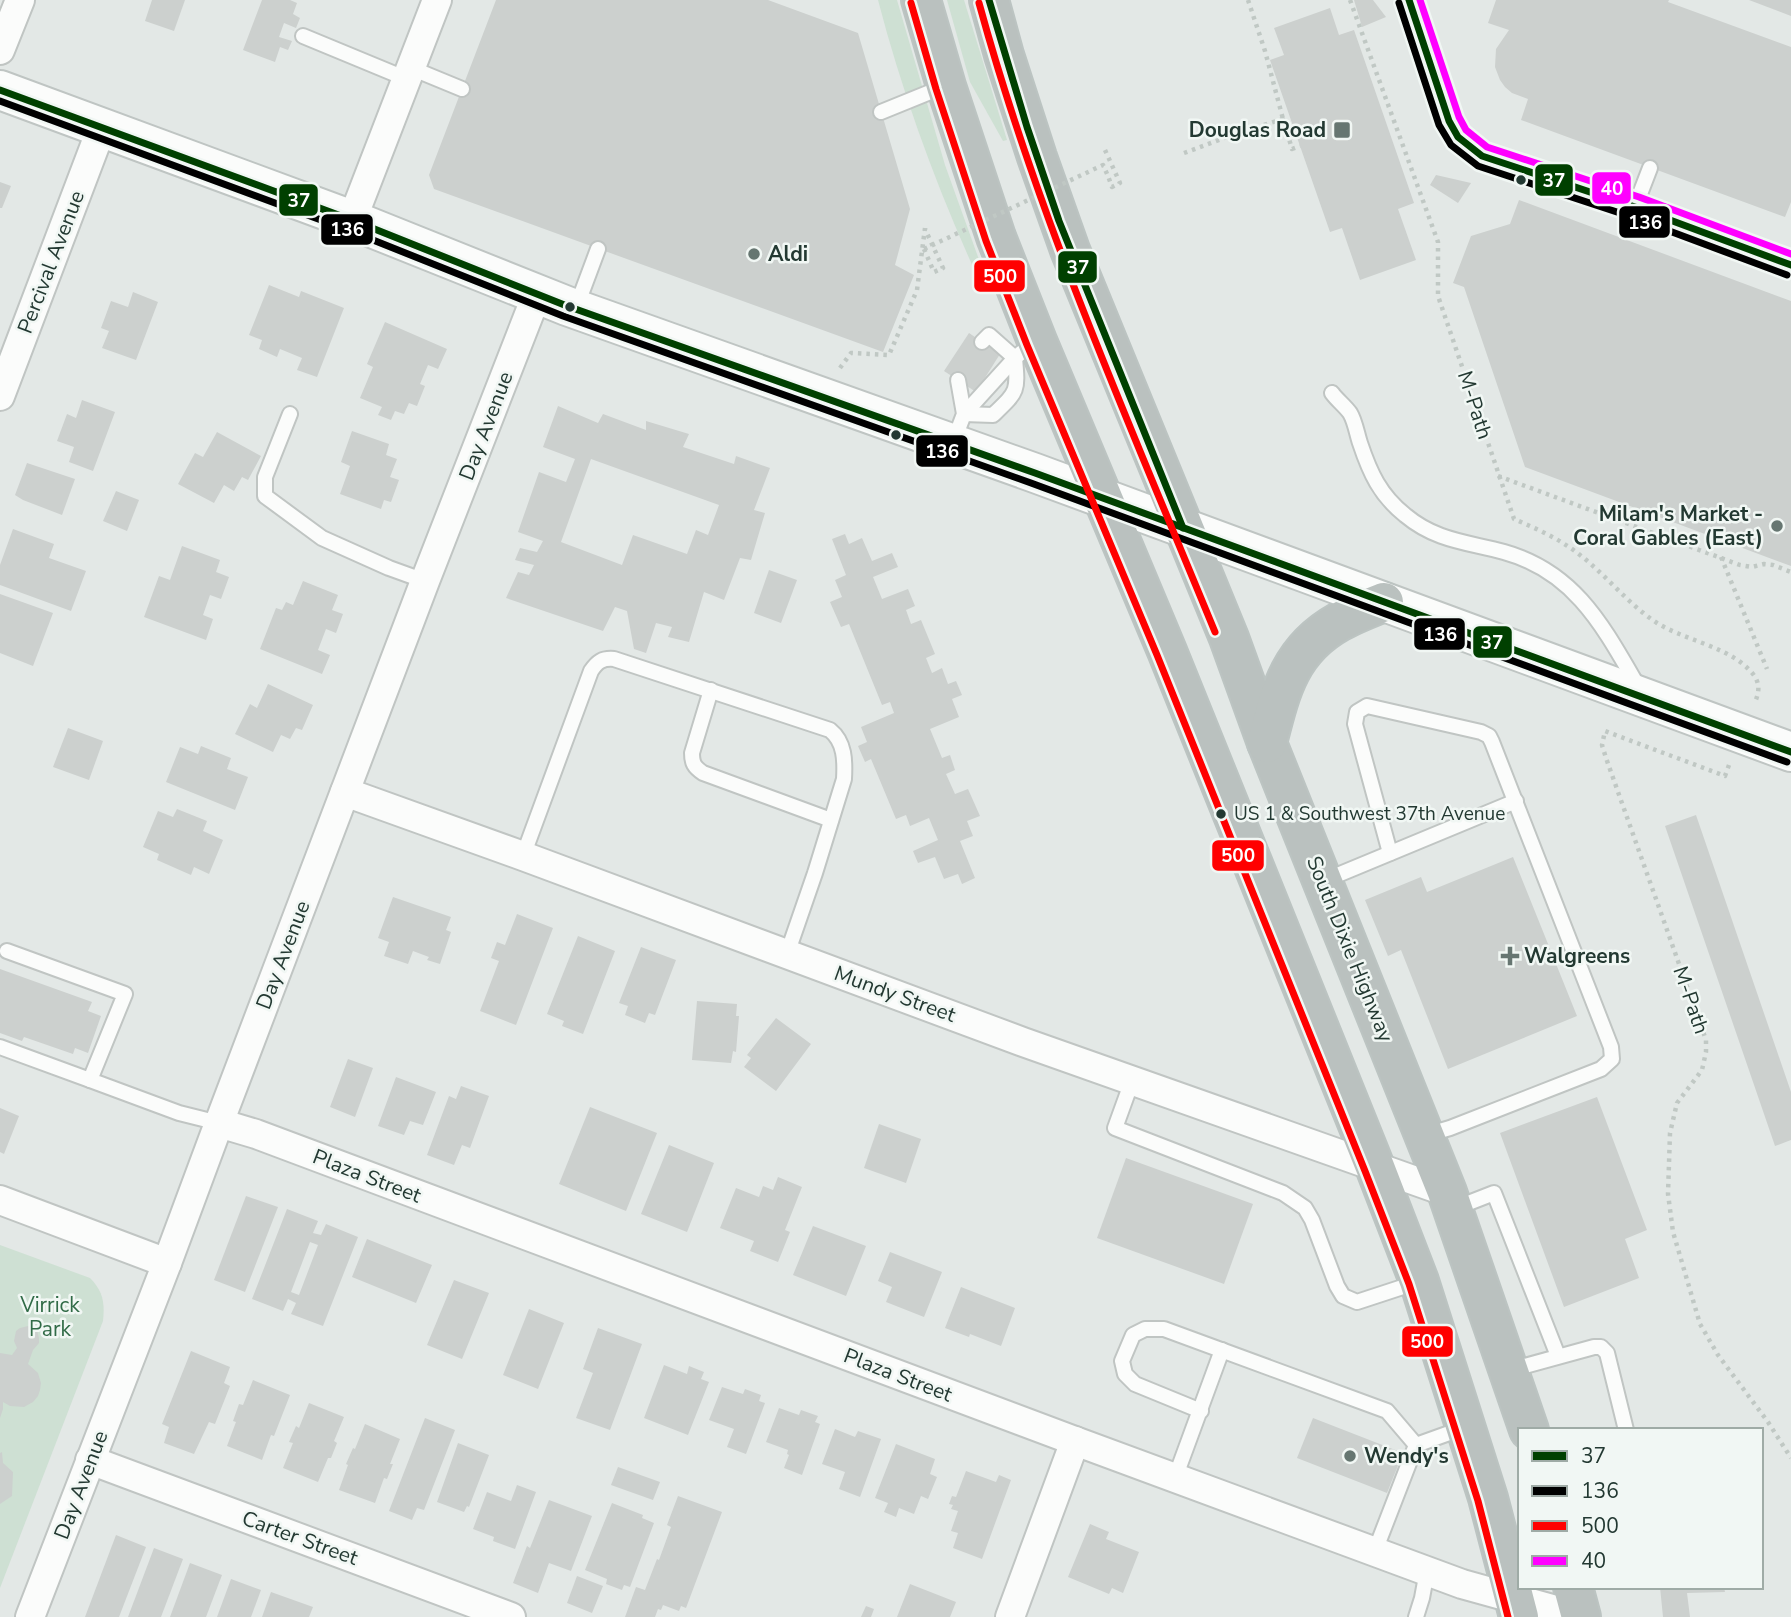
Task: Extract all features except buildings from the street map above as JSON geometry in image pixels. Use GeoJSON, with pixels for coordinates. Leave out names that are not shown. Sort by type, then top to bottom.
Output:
{"type":"FeatureCollection","features":[{"type":"Feature","properties":{"kind":"highway"},"geometry":{"type":"LineString","coordinates":[[921,0],[946,86],[996,237],[1026,349],[1103,498],[1178,676],[1375,1167],[1419,1281],[1488,1498],[1517,1608]]}},
{"type":"Feature","properties":{"kind":"highway","name":"South Dixie Highway"},"geometry":{"type":"LineString","coordinates":[[989,0],[1037,157],[1070,250],[1229,638],[1267,743],[1450,1201],[1528,1428]]}},
{"type":"Feature","properties":{"kind":"highway"},"geometry":{"type":"LineString","coordinates":[[1267,743],[1280,692],[1292,666],[1314,639],[1339,621],[1384,602]]}},
{"type":"Feature","properties":{"kind":"highway"},"geometry":{"type":"LineString","coordinates":[[1574,1589],[1581,1617]]}},
{"type":"Feature","properties":{"kind":"main road"},"geometry":{"type":"LineString","coordinates":[[0,90],[352,220],[576,309],[958,429],[1103,498],[1791,752]]}},
{"type":"Feature","properties":{"kind":"street"},"geometry":{"type":"LineString","coordinates":[[0,50],[20,0]]}},
{"type":"Feature","properties":{"kind":"street"},"geometry":{"type":"LineString","coordinates":[[352,220],[437,0]]}},
{"type":"Feature","properties":{"kind":"street","name":"Percival Avenue"},"geometry":{"type":"LineString","coordinates":[[0,396],[102,127]]}},
{"type":"Feature","properties":{"kind":"street","name":"Day Avenue"},"geometry":{"type":"LineString","coordinates":[[30,1617],[537,294]]}},
{"type":"Feature","properties":{"kind":"street","name":"Mundy Street"},"geometry":{"type":"LineString","coordinates":[[345,792],[1023,1042],[1375,1167],[1450,1201]]}},
{"type":"Feature","properties":{"kind":"street","name":"Plaza Street"},"geometry":{"type":"LineString","coordinates":[[219,1123],[256,1134],[1375,1551],[1517,1608],[1581,1617]]}},
{"type":"Feature","properties":{"kind":"street"},"geometry":{"type":"LineString","coordinates":[[0,1200],[167,1263]]}},
{"type":"Feature","properties":{"kind":"street"},"geometry":{"type":"LineString","coordinates":[[1010,1617],[1075,1441]]}},
{"type":"Feature","properties":{"kind":"street","name":"Carter Street"},"geometry":{"type":"LineString","coordinates":[[90,1460],[511,1617]]}},
{"type":"Feature","properties":{"kind":"lane"},"geometry":{"type":"LineString","coordinates":[[1409,0],[1449,121],[1458,138],[1482,156],[1635,207],[1791,265]]}},
{"type":"Feature","properties":{"kind":"lane"},"geometry":{"type":"LineString","coordinates":[[303,36],[462,89]]}},
{"type":"Feature","properties":{"kind":"lane"},"geometry":{"type":"LineString","coordinates":[[881,112],[946,86]]}},
{"type":"Feature","properties":{"kind":"lane"},"geometry":{"type":"LineString","coordinates":[[1635,207],[1650,167]]}},
{"type":"Feature","properties":{"kind":"lane"},"geometry":{"type":"LineString","coordinates":[[576,309],[597,249]]}},
{"type":"Feature","properties":{"kind":"lane"},"geometry":{"type":"LineString","coordinates":[[982,342],[989,335],[1026,349]]}},
{"type":"Feature","properties":{"kind":"lane"},"geometry":{"type":"LineString","coordinates":[[958,429],[993,415],[1010,398],[1018,384],[1026,349]]}},
{"type":"Feature","properties":{"kind":"lane"},"geometry":{"type":"LineString","coordinates":[[958,429],[1026,349]]}},
{"type":"Feature","properties":{"kind":"lane"},"geometry":{"type":"LineString","coordinates":[[958,380],[958,429]]}},
{"type":"Feature","properties":{"kind":"lane"},"geometry":{"type":"LineString","coordinates":[[1332,393],[1351,414],[1376,483],[1405,516],[1446,539],[1524,559],[1560,579],[1597,617],[1645,699]]}},
{"type":"Feature","properties":{"kind":"lane"},"geometry":{"type":"LineString","coordinates":[[290,414],[265,477],[265,496],[322,538],[425,582]]}},
{"type":"Feature","properties":{"kind":"lane"},"geometry":{"type":"LineString","coordinates":[[523,856],[595,664],[607,658],[830,730],[838,736],[845,764],[844,779],[787,954]]}},
{"type":"Feature","properties":{"kind":"lane"},"geometry":{"type":"LineString","coordinates":[[711,691],[692,753],[695,767],[703,773],[831,820]]}},
{"type":"Feature","properties":{"kind":"lane"},"geometry":{"type":"LineString","coordinates":[[1390,853],[1355,724],[1357,712],[1367,706],[1489,736],[1611,1046],[1612,1059],[1601,1069],[1424,1136]]}},
{"type":"Feature","properties":{"kind":"lane"},"geometry":{"type":"LineString","coordinates":[[1322,881],[1516,801]]}},
{"type":"Feature","properties":{"kind":"lane"},"geometry":{"type":"LineString","coordinates":[[7,951],[125,994],[90,1080]]}},
{"type":"Feature","properties":{"kind":"lane"},"geometry":{"type":"LineString","coordinates":[[0,1047],[178,1114],[219,1123]]}},
{"type":"Feature","properties":{"kind":"lane"},"geometry":{"type":"LineString","coordinates":[[1132,1080],[1115,1128],[1295,1200],[1312,1220],[1343,1296],[1357,1302],[1419,1281]]}},
{"type":"Feature","properties":{"kind":"lane"},"geometry":{"type":"LineString","coordinates":[[1450,1201],[1494,1193],[1558,1356]]}},
{"type":"Feature","properties":{"kind":"lane"},"geometry":{"type":"LineString","coordinates":[[1201,1411],[1135,1384],[1125,1374],[1122,1361],[1133,1335],[1145,1329],[1164,1329],[1387,1411],[1416,1445]]}},
{"type":"Feature","properties":{"kind":"lane"},"geometry":{"type":"LineString","coordinates":[[1509,1370],[1601,1347],[1607,1353],[1626,1428]]}},
{"type":"Feature","properties":{"kind":"lane"},"geometry":{"type":"LineString","coordinates":[[1175,1478],[1222,1350]]}},
{"type":"Feature","properties":{"kind":"lane"},"geometry":{"type":"LineString","coordinates":[[1416,1445],[1466,1427]]}},
{"type":"Feature","properties":{"kind":"lane"},"geometry":{"type":"LineString","coordinates":[[1375,1551],[1416,1445]]}},
{"type":"Feature","properties":{"kind":"lane"},"geometry":{"type":"LineString","coordinates":[[1416,1617],[1427,1571]]}},
{"type":"Feature","properties":{"kind":"path"},"geometry":{"type":"LineString","coordinates":[[1248,0],[1292,149],[1300,146]]}},
{"type":"Feature","properties":{"kind":"path","name":"M-Path"},"geometry":{"type":"LineString","coordinates":[[1350,0],[1387,116],[1437,242],[1438,296],[1514,519],[1545,533],[1578,553],[1638,609],[1657,623],[1743,664],[1756,678],[1760,690]]}},
{"type":"Feature","properties":{"kind":"path"},"geometry":{"type":"LineString","coordinates":[[1264,125],[1283,119]]}},
{"type":"Feature","properties":{"kind":"path"},"geometry":{"type":"LineString","coordinates":[[1184,153],[1227,137]]}},
{"type":"Feature","properties":{"kind":"path"},"geometry":{"type":"LineString","coordinates":[[840,369],[851,353],[889,355],[917,290],[925,228],[943,268],[934,272],[924,248],[1103,165],[1112,187],[1120,183],[1105,150]]}},
{"type":"Feature","properties":{"kind":"path"},"geometry":{"type":"LineString","coordinates":[[1498,476],[1740,565],[1773,565],[1791,572]]}},
{"type":"Feature","properties":{"kind":"path"},"geometry":{"type":"LineString","coordinates":[[1721,557],[1767,668]]}},
{"type":"Feature","properties":{"kind":"path","name":"M-Path"},"geometry":{"type":"LineString","coordinates":[[1727,771],[1725,776],[1605,731],[1602,745],[1606,758],[1706,1040],[1702,1070],[1677,1103],[1670,1133],[1668,1194],[1673,1232],[1700,1324],[1718,1355],[1791,1458]]}},
{"type":"Feature","properties":{"kind":"green space"},"geometry":{"type":"Polygon","coordinates":[[[878,0],[897,0],[945,165],[982,268],[978,278],[922,141],[878,0]]]}},
{"type":"Feature","properties":{"kind":"green space"},"geometry":{"type":"Polygon","coordinates":[[[947,0],[964,0],[1007,140],[1003,141],[970,82],[947,0]]]}},
{"type":"Feature","properties":{"kind":"green space","name":"Virrick Park"},"geometry":{"type":"Polygon","coordinates":[[[0,1245],[90,1278],[100,1293],[104,1309],[103,1321],[0,1588],[0,1245]]]}},
{"type":"Feature","properties":{"kind":"transit line","name":"37"},"geometry":{"type":"LineString","coordinates":[[989,0],[1027,127],[1059,221],[1183,528]]}},
{"type":"Feature","properties":{"kind":"transit line","name":"37"},"geometry":{"type":"LineString","coordinates":[[1409,0],[1449,121],[1458,137],[1482,156],[1635,207],[1791,265]]}},
{"type":"Feature","properties":{"kind":"transit line","name":"40"},"geometry":{"type":"LineString","coordinates":[[1420,0],[1459,117],[1466,130],[1487,147],[1639,197],[1791,254]]}},
{"type":"Feature","properties":{"kind":"transit line","name":"500"},"geometry":{"type":"LineString","coordinates":[[911,3],[986,241],[1157,655],[1409,1284],[1478,1501],[1508,1617]]}},
{"type":"Feature","properties":{"kind":"transit line","name":"500"},"geometry":{"type":"LineString","coordinates":[[979,3],[1003,84],[1057,242],[1215,632]]}},
{"type":"Feature","properties":{"kind":"transit line","name":"136"},"geometry":{"type":"LineString","coordinates":[[1399,3],[1439,125],[1451,145],[1478,166],[1632,217],[1787,275]]}},
{"type":"Feature","properties":{"kind":"transit line","name":"37"},"geometry":{"type":"LineString","coordinates":[[0,90],[352,220],[567,306],[1035,473],[1791,752]]}},
{"type":"Feature","properties":{"kind":"transit line","name":"136"},"geometry":{"type":"LineString","coordinates":[[0,101],[348,230],[563,316],[1031,483],[1787,762]]}},
{"type":"Feature","properties":{"kind":"place","name":"Douglas Road"},"geometry":{"type":"Point","coordinates":[1342,130]}},
{"type":"Feature","properties":{"kind":"place","name":"Aldi"},"geometry":{"type":"Point","coordinates":[754,254]}},
{"type":"Feature","properties":{"kind":"place","name":"Milam's Market - Coral Gables (East)"},"geometry":{"type":"Point","coordinates":[1777,526]}},
{"type":"Feature","properties":{"kind":"place","name":"US 1 & Southwest 37th Avenue"},"geometry":{"type":"Point","coordinates":[1221,814]}},
{"type":"Feature","properties":{"kind":"place","name":"Walgreens"},"geometry":{"type":"Point","coordinates":[1510,956]}},
{"type":"Feature","properties":{"kind":"place","name":"Wendy's"},"geometry":{"type":"Point","coordinates":[1350,1456]}}]}
